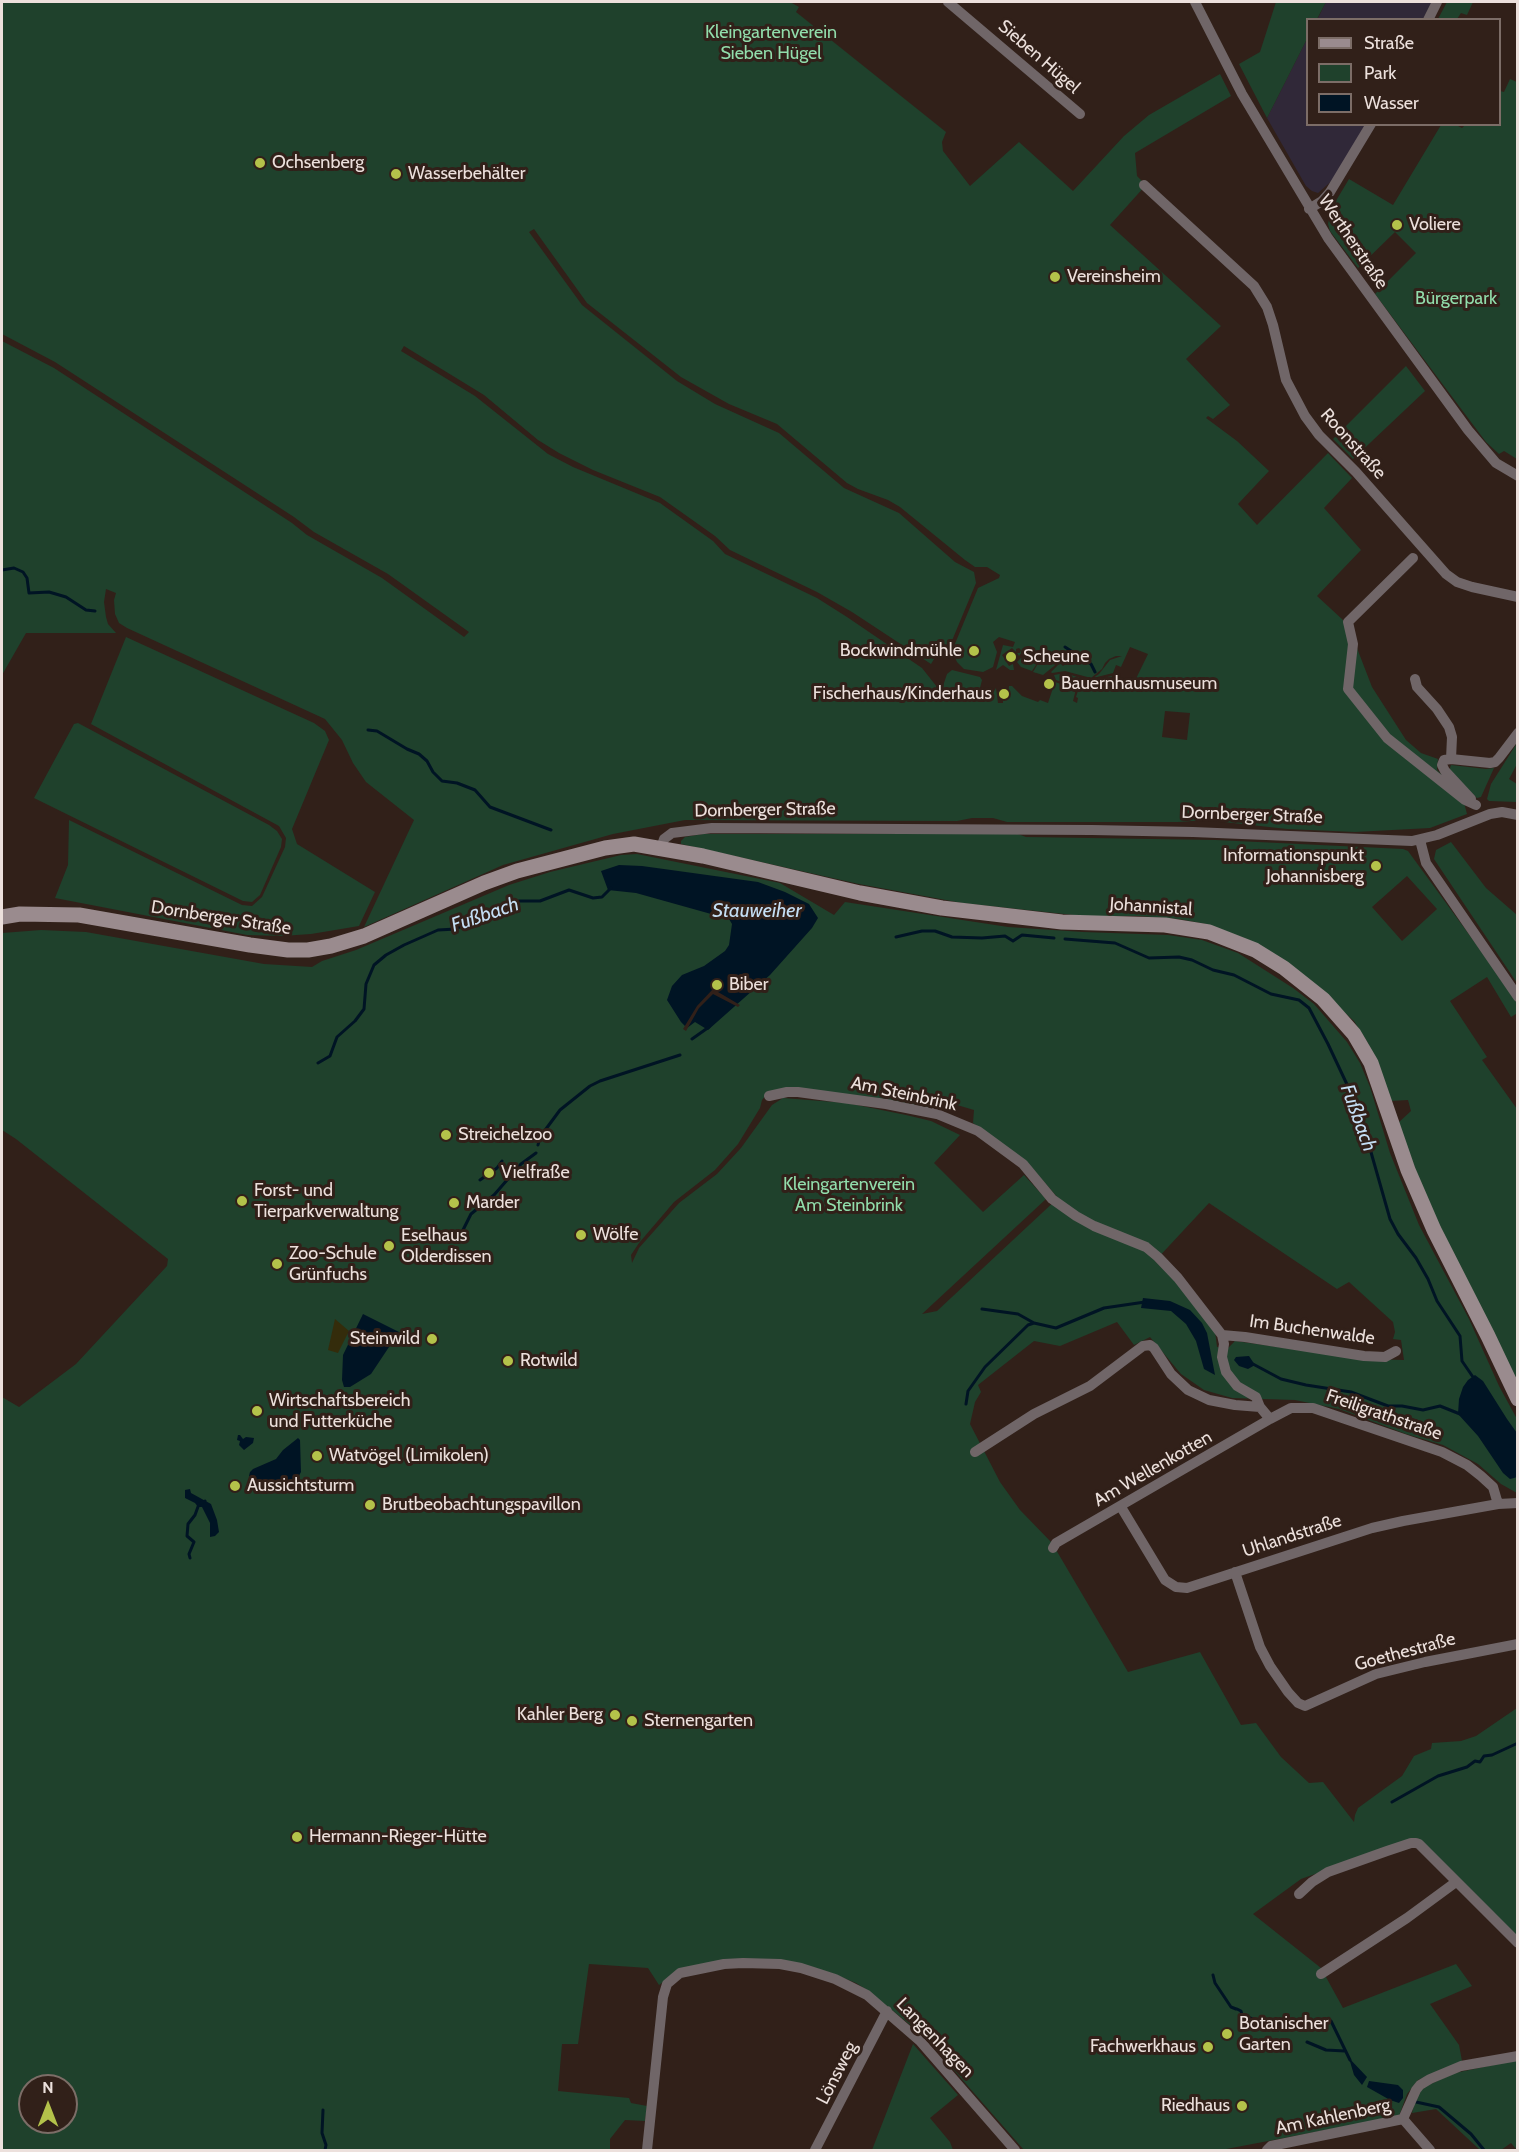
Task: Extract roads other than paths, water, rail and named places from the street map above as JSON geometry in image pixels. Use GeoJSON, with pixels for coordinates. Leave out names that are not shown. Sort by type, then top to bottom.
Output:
{"type":"FeatureCollection","features":[{"type":"Feature","properties":{"kind":"main road","name":"Dornberger Straße"},"geometry":{"type":"LineString","coordinates":[[2,917],[20,914],[79,915],[250,945],[308,950],[364,936],[484,883],[517,871],[615,846],[634,844],[662,848]]}},
{"type":"Feature","properties":{"kind":"main road","name":"Johannistal"},"geometry":{"type":"LineString","coordinates":[[662,848],[860,893],[942,908],[1062,922],[1195,928],[1226,937],[1270,959],[1323,999],[1364,1049],[1420,1200],[1518,1399]]}},
{"type":"Feature","properties":{"kind":"street","name":"Sieben Hügel"},"geometry":{"type":"LineString","coordinates":[[948,2],[1080,114]]}},
{"type":"Feature","properties":{"kind":"street","name":"Wertherstraße"},"geometry":{"type":"LineString","coordinates":[[1195,2],[1242,94],[1328,238],[1468,430],[1496,463],[1518,476]]}},
{"type":"Feature","properties":{"kind":"street"},"geometry":{"type":"LineString","coordinates":[[1429,18],[1437,2]]}},
{"type":"Feature","properties":{"kind":"street"},"geometry":{"type":"LineString","coordinates":[[1310,209],[1330,192],[1370,126]]}},
{"type":"Feature","properties":{"kind":"street","name":"Roonstraße"},"geometry":{"type":"LineString","coordinates":[[1144,185],[1254,286],[1267,307],[1286,380],[1305,416],[1319,435],[1356,472],[1446,574],[1457,582],[1518,597]]}},
{"type":"Feature","properties":{"kind":"street"},"geometry":{"type":"LineString","coordinates":[[1413,558],[1348,622],[1353,644],[1348,689],[1386,738],[1465,800],[1476,805]]}},
{"type":"Feature","properties":{"kind":"street"},"geometry":{"type":"LineString","coordinates":[[1415,679],[1418,687],[1449,727],[1452,737],[1445,771],[1484,816]]}},
{"type":"Feature","properties":{"kind":"street"},"geometry":{"type":"LineString","coordinates":[[1447,761],[1495,762],[1518,733]]}},
{"type":"Feature","properties":{"kind":"street","name":"Dornberger Straße"},"geometry":{"type":"LineString","coordinates":[[662,848],[664,839],[672,833],[712,828],[1103,830],[1420,840],[1495,812],[1518,815]]}},
{"type":"Feature","properties":{"kind":"street"},"geometry":{"type":"LineString","coordinates":[[1420,840],[1426,863],[1518,997]]}},
{"type":"Feature","properties":{"kind":"street","name":"Am Steinbrink"},"geometry":{"type":"LineString","coordinates":[[769,1096],[798,1092],[877,1102],[937,1114],[978,1131],[1023,1164],[1052,1199],[1076,1216],[1094,1226],[1146,1247],[1158,1257],[1185,1286],[1222,1335]]}},
{"type":"Feature","properties":{"kind":"street"},"geometry":{"type":"LineString","coordinates":[[1222,1335],[1224,1344],[1222,1358],[1226,1372],[1237,1386],[1256,1397],[1260,1407],[1270,1419]]}},
{"type":"Feature","properties":{"kind":"street","name":"Im Buchenwalde"},"geometry":{"type":"LineString","coordinates":[[1222,1335],[1364,1356],[1386,1357],[1396,1351]]}},
{"type":"Feature","properties":{"kind":"street"},"geometry":{"type":"LineString","coordinates":[[975,1452],[1034,1414],[1090,1386],[1146,1345],[1154,1348],[1171,1374],[1188,1390],[1209,1400],[1260,1407]]}},
{"type":"Feature","properties":{"kind":"street","name":"Freiligrathstraße"},"geometry":{"type":"LineString","coordinates":[[1270,1419],[1291,1408],[1313,1408],[1442,1452],[1467,1465],[1481,1476],[1492,1487],[1498,1504]]}},
{"type":"Feature","properties":{"kind":"street","name":"Am Wellenkotten"},"geometry":{"type":"LineString","coordinates":[[1053,1548],[1056,1544],[1270,1419]]}},
{"type":"Feature","properties":{"kind":"street","name":"Uhlandstraße"},"geometry":{"type":"LineString","coordinates":[[1121,1507],[1165,1580],[1176,1587],[1187,1588],[1372,1528],[1498,1504],[1518,1503]]}},
{"type":"Feature","properties":{"kind":"street","name":"Goethestraße"},"geometry":{"type":"LineString","coordinates":[[1235,1572],[1260,1647],[1288,1692],[1305,1706],[1376,1674],[1518,1644]]}},
{"type":"Feature","properties":{"kind":"street"},"geometry":{"type":"LineString","coordinates":[[1299,1894],[1312,1881],[1328,1872],[1411,1843],[1419,1844],[1518,1943]]}},
{"type":"Feature","properties":{"kind":"street"},"geometry":{"type":"LineString","coordinates":[[1321,1974],[1407,1918],[1456,1882]]}},
{"type":"Feature","properties":{"kind":"street","name":"Langenhagen"},"geometry":{"type":"LineString","coordinates":[[647,2151],[663,1997],[667,1984],[680,1973],[724,1964],[780,1964],[815,1972],[855,1988],[887,2011],[920,2041],[1015,2151]]}},
{"type":"Feature","properties":{"kind":"street","name":"Lönsweg"},"geometry":{"type":"LineString","coordinates":[[815,2151],[887,2011]]}},
{"type":"Feature","properties":{"kind":"street"},"geometry":{"type":"LineString","coordinates":[[1403,2119],[1416,2090],[1430,2079],[1461,2066],[1518,2056]]}},
{"type":"Feature","properties":{"kind":"street","name":"Am Kahlenberg"},"geometry":{"type":"LineString","coordinates":[[1267,2151],[1271,2146],[1403,2119],[1430,2151]]}},
{"type":"Feature","properties":{"kind":"water","name":"Stauweiher"},"geometry":{"type":"Polygon","coordinates":[[[619,865],[758,882],[809,904],[818,918],[812,928],[770,975],[708,1030],[695,1022],[687,1028],[667,1000],[672,986],[682,975],[704,966],[725,951],[729,945],[732,924],[729,919],[636,893],[608,890],[601,871],[619,865]]]}},
{"type":"Feature","properties":{"kind":"water"},"geometry":{"type":"Polygon","coordinates":[[[1143,1298],[1170,1301],[1190,1310],[1202,1323],[1207,1333],[1215,1375],[1204,1369],[1196,1341],[1186,1324],[1171,1311],[1141,1308],[1143,1298]]]}},
{"type":"Feature","properties":{"kind":"water"},"geometry":{"type":"Polygon","coordinates":[[[363,1314],[399,1332],[371,1374],[350,1387],[344,1387],[343,1355],[363,1314]]]}},
{"type":"Feature","properties":{"kind":"water"},"geometry":{"type":"Polygon","coordinates":[[[1249,1356],[1255,1365],[1248,1369],[1239,1366],[1234,1360],[1236,1357],[1249,1356]]]}},
{"type":"Feature","properties":{"kind":"water"},"geometry":{"type":"Polygon","coordinates":[[[1475,1375],[1483,1381],[1517,1433],[1517,1477],[1510,1479],[1503,1473],[1478,1436],[1458,1414],[1463,1387],[1475,1375]]]}},
{"type":"Feature","properties":{"kind":"water"},"geometry":{"type":"Polygon","coordinates":[[[238,1435],[243,1439],[254,1438],[253,1443],[244,1450],[239,1445],[240,1441],[237,1440],[238,1435]]]}},
{"type":"Feature","properties":{"kind":"water"},"geometry":{"type":"Polygon","coordinates":[[[298,1438],[300,1440],[301,1472],[296,1481],[264,1482],[253,1480],[249,1476],[253,1469],[276,1459],[298,1438]]]}},
{"type":"Feature","properties":{"kind":"water"},"geometry":{"type":"Polygon","coordinates":[[[190,1489],[191,1493],[211,1504],[219,1532],[215,1536],[210,1537],[210,1523],[202,1507],[198,1507],[185,1498],[185,1490],[190,1489]]]}},
{"type":"Feature","properties":{"kind":"water"},"geometry":{"type":"Polygon","coordinates":[[[1349,2058],[1367,2077],[1362,2085],[1354,2075],[1349,2058]]]}},
{"type":"Feature","properties":{"kind":"water"},"geometry":{"type":"Polygon","coordinates":[[[1369,2081],[1398,2085],[1403,2090],[1403,2098],[1399,2103],[1390,2100],[1367,2087],[1369,2081]]]}},
{"type":"Feature","properties":{"kind":"waterway"},"geometry":{"type":"LineString","coordinates":[[2,570],[14,568],[23,572],[27,578],[29,593],[49,592],[66,597],[86,610],[95,611]]}},
{"type":"Feature","properties":{"kind":"waterway"},"geometry":{"type":"LineString","coordinates":[[1065,647],[1091,664],[1095,672]]}},
{"type":"Feature","properties":{"kind":"waterway"},"geometry":{"type":"LineString","coordinates":[[368,730],[377,731],[419,754],[442,781],[457,783],[475,790],[490,807],[551,830]]}},
{"type":"Feature","properties":{"kind":"waterway","name":"Fußbach"},"geometry":{"type":"LineString","coordinates":[[318,1063],[330,1056],[337,1037],[355,1021],[364,1009],[366,984],[374,965],[386,955],[438,930],[456,929],[519,901],[540,901],[569,890],[593,898],[602,897],[611,888]]}},
{"type":"Feature","properties":{"kind":"waterway","name":"Fußbach"},"geometry":{"type":"LineString","coordinates":[[896,937],[922,931],[935,931],[952,937],[1005,936],[1013,941],[1022,935],[1054,938]]}},
{"type":"Feature","properties":{"kind":"waterway","name":"Fußbach"},"geometry":{"type":"LineString","coordinates":[[1065,939],[1115,943],[1149,958],[1179,957],[1192,960],[1213,970],[1234,975],[1271,994],[1299,1000],[1309,1008],[1359,1110],[1390,1219],[1416,1258],[1437,1301],[1460,1336],[1462,1361],[1475,1380]]}},
{"type":"Feature","properties":{"kind":"waterway"},"geometry":{"type":"LineString","coordinates":[[692,1039],[709,1027]]}},
{"type":"Feature","properties":{"kind":"waterway"},"geometry":{"type":"LineString","coordinates":[[538,1145],[540,1137],[560,1110],[590,1086],[680,1055]]}},
{"type":"Feature","properties":{"kind":"waterway"},"geometry":{"type":"LineString","coordinates":[[458,1240],[471,1214],[494,1195],[521,1164],[536,1153]]}},
{"type":"Feature","properties":{"kind":"waterway"},"geometry":{"type":"LineString","coordinates":[[480,1180],[497,1168],[502,1161]]}},
{"type":"Feature","properties":{"kind":"waterway"},"geometry":{"type":"LineString","coordinates":[[966,1404],[968,1391],[985,1367],[1028,1325],[1034,1323],[1056,1328],[1104,1308],[1145,1302]]}},
{"type":"Feature","properties":{"kind":"waterway"},"geometry":{"type":"LineString","coordinates":[[982,1309],[1018,1314],[1034,1323]]}},
{"type":"Feature","properties":{"kind":"waterway"},"geometry":{"type":"LineString","coordinates":[[1253,1364],[1281,1379],[1351,1392],[1388,1406],[1423,1410],[1440,1406],[1460,1414]]}},
{"type":"Feature","properties":{"kind":"waterway"},"geometry":{"type":"LineString","coordinates":[[190,1558],[189,1554],[194,1542],[187,1536],[188,1524],[199,1504],[205,1501]]}},
{"type":"Feature","properties":{"kind":"waterway"},"geometry":{"type":"LineString","coordinates":[[1392,1802],[1438,1776],[1467,1767],[1475,1761],[1480,1762],[1484,1756],[1492,1755],[1518,1743]]}},
{"type":"Feature","properties":{"kind":"waterway"},"geometry":{"type":"LineString","coordinates":[[1213,1975],[1215,1983],[1231,2007],[1236,2009]]}},
{"type":"Feature","properties":{"kind":"waterway"},"geometry":{"type":"LineString","coordinates":[[1237,2009],[1242,2015],[1258,2021]]}},
{"type":"Feature","properties":{"kind":"waterway"},"geometry":{"type":"LineString","coordinates":[[1331,2021],[1350,2060]]}},
{"type":"Feature","properties":{"kind":"waterway"},"geometry":{"type":"LineString","coordinates":[[1264,2026],[1274,2026],[1278,2030]]}},
{"type":"Feature","properties":{"kind":"waterway"},"geometry":{"type":"LineString","coordinates":[[1307,2042],[1326,2050],[1345,2051]]}},
{"type":"Feature","properties":{"kind":"waterway"},"geometry":{"type":"LineString","coordinates":[[1416,2102],[1439,2107],[1471,2134],[1484,2150]]}},
{"type":"Feature","properties":{"kind":"waterway"},"geometry":{"type":"LineString","coordinates":[[323,2110],[322,2133],[326,2145],[325,2150]]}},
{"type":"Feature","properties":{"kind":"place","name":"Ochsenberg"},"geometry":{"type":"Point","coordinates":[260,163]}},
{"type":"Feature","properties":{"kind":"place","name":"Wasserbehälter"},"geometry":{"type":"Point","coordinates":[396,174]}},
{"type":"Feature","properties":{"kind":"place","name":"Voliere"},"geometry":{"type":"Point","coordinates":[1397,225]}},
{"type":"Feature","properties":{"kind":"place","name":"Vereinsheim"},"geometry":{"type":"Point","coordinates":[1055,277]}},
{"type":"Feature","properties":{"kind":"place","name":"Bockwindmühle"},"geometry":{"type":"Point","coordinates":[974,651]}},
{"type":"Feature","properties":{"kind":"place","name":"Scheune"},"geometry":{"type":"Point","coordinates":[1011,657]}},
{"type":"Feature","properties":{"kind":"place","name":"Bauernhausmuseum"},"geometry":{"type":"Point","coordinates":[1049,684]}},
{"type":"Feature","properties":{"kind":"place","name":"Fischerhaus/Kinderhaus"},"geometry":{"type":"Point","coordinates":[1004,694]}},
{"type":"Feature","properties":{"kind":"place","name":"Informationspunkt Johannisberg"},"geometry":{"type":"Point","coordinates":[1376,866]}},
{"type":"Feature","properties":{"kind":"place","name":"Biber"},"geometry":{"type":"Point","coordinates":[717,985]}},
{"type":"Feature","properties":{"kind":"place","name":"Streichelzoo"},"geometry":{"type":"Point","coordinates":[446,1135]}},
{"type":"Feature","properties":{"kind":"place","name":"Vielfraße"},"geometry":{"type":"Point","coordinates":[489,1173]}},
{"type":"Feature","properties":{"kind":"place","name":"Forst- und Tierparkverwaltung"},"geometry":{"type":"Point","coordinates":[242,1201]}},
{"type":"Feature","properties":{"kind":"place","name":"Marder"},"geometry":{"type":"Point","coordinates":[454,1203]}},
{"type":"Feature","properties":{"kind":"place","name":"Wölfe"},"geometry":{"type":"Point","coordinates":[581,1235]}},
{"type":"Feature","properties":{"kind":"place","name":"Eselhaus Olderdissen"},"geometry":{"type":"Point","coordinates":[389,1246]}},
{"type":"Feature","properties":{"kind":"place","name":"Zoo-Schule Grünfuchs"},"geometry":{"type":"Point","coordinates":[277,1264]}},
{"type":"Feature","properties":{"kind":"place","name":"Steinwild"},"geometry":{"type":"Point","coordinates":[432,1339]}},
{"type":"Feature","properties":{"kind":"place","name":"Rotwild"},"geometry":{"type":"Point","coordinates":[508,1361]}},
{"type":"Feature","properties":{"kind":"place","name":"Wirtschaftsbereich und Futterküche"},"geometry":{"type":"Point","coordinates":[257,1411]}},
{"type":"Feature","properties":{"kind":"place","name":"Watvögel (Limikolen)"},"geometry":{"type":"Point","coordinates":[317,1456]}},
{"type":"Feature","properties":{"kind":"place","name":"Aussichtsturm"},"geometry":{"type":"Point","coordinates":[235,1486]}},
{"type":"Feature","properties":{"kind":"place","name":"Brutbeobachtungspavillon"},"geometry":{"type":"Point","coordinates":[370,1505]}},
{"type":"Feature","properties":{"kind":"place","name":"Kahler Berg"},"geometry":{"type":"Point","coordinates":[615,1715]}},
{"type":"Feature","properties":{"kind":"place","name":"Sternengarten"},"geometry":{"type":"Point","coordinates":[632,1721]}},
{"type":"Feature","properties":{"kind":"place","name":"Hermann-Rieger-Hütte"},"geometry":{"type":"Point","coordinates":[297,1837]}},
{"type":"Feature","properties":{"kind":"place","name":"Botanischer Garten"},"geometry":{"type":"Point","coordinates":[1227,2034]}},
{"type":"Feature","properties":{"kind":"place","name":"Fachwerkhaus"},"geometry":{"type":"Point","coordinates":[1208,2047]}},
{"type":"Feature","properties":{"kind":"place","name":"Riedhaus"},"geometry":{"type":"Point","coordinates":[1242,2106]}},
{"type":"Feature","properties":{"kind":"park label","name":"Kleingartenverein Sieben Hügel"},"geometry":{"type":"Point","coordinates":[771,43]}},
{"type":"Feature","properties":{"kind":"park label","name":"Bürgerpark"},"geometry":{"type":"Point","coordinates":[1456,299]}},
{"type":"Feature","properties":{"kind":"park label","name":"Kleingartenverein Am Steinbrink"},"geometry":{"type":"Point","coordinates":[849,1195]}}]}
